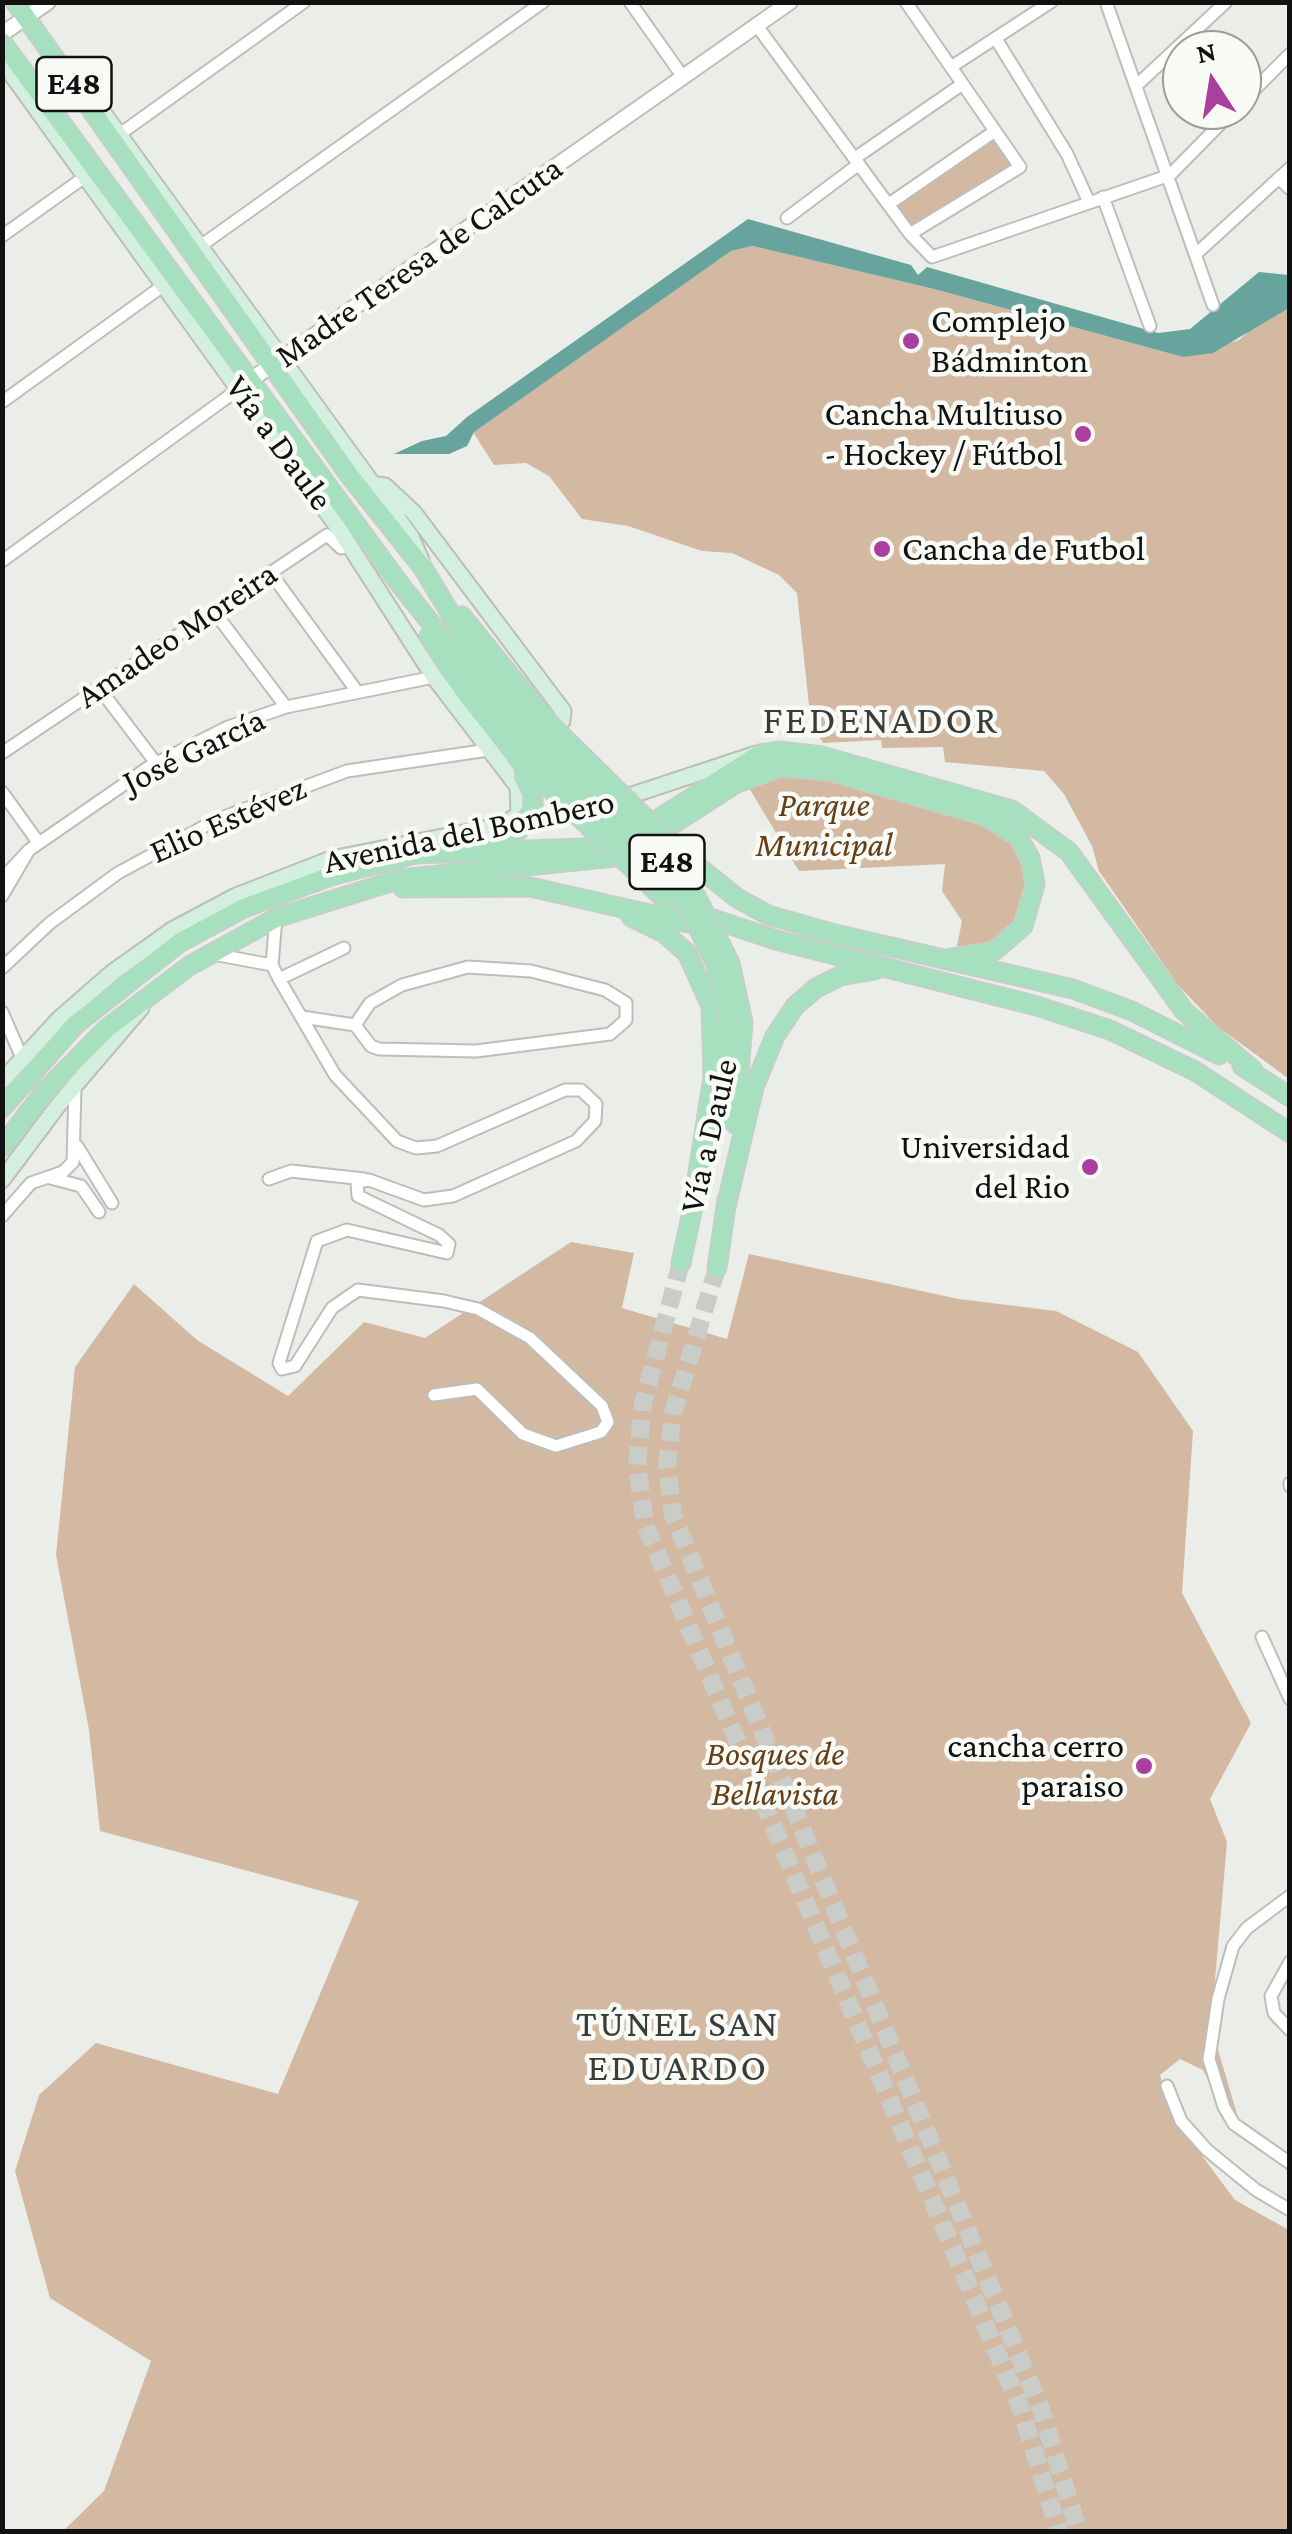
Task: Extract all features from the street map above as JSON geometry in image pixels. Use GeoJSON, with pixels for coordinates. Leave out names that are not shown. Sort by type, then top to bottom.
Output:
{"type":"FeatureCollection","features":[{"type":"Feature","properties":{"kind":"main road","name":"Vía a Daule"},"geometry":{"type":"LineString","coordinates":[[24,9],[120,134],[159,197],[199,247],[349,476],[444,598],[517,747]]}},
{"type":"Feature","properties":{"kind":"main road","name":"Vía a Daule"},"geometry":{"type":"LineString","coordinates":[[24,9],[276,362],[416,545],[423,568]]}},
{"type":"Feature","properties":{"kind":"main road","name":"Vía a Daule"},"geometry":{"type":"LineString","coordinates":[[2,42],[249,389],[434,677],[517,747],[686,904],[716,964],[736,1022],[742,1074],[717,1268]]}},
{"type":"Feature","properties":{"kind":"main road","name":"Vía a Daule"},"geometry":{"type":"LineString","coordinates":[[2,61],[164,285],[402,588],[517,747],[680,852],[737,898],[790,922],[1098,997],[1253,1070]]}},
{"type":"Feature","properties":{"kind":"main road"},"geometry":{"type":"LineString","coordinates":[[370,484],[385,486],[414,512],[563,711],[562,722],[525,759],[511,766],[517,747]]}},
{"type":"Feature","properties":{"kind":"main road","name":"Vía a Daule"},"geometry":{"type":"LineString","coordinates":[[402,588],[457,680],[661,896],[701,916],[776,940]]}},
{"type":"Feature","properties":{"kind":"main road"},"geometry":{"type":"LineString","coordinates":[[415,854],[520,830],[533,810],[517,747]]}},
{"type":"Feature","properties":{"kind":"main road","name":"Avenida del Bombero"},"geometry":{"type":"LineString","coordinates":[[2,1108],[75,1025],[180,943],[291,888],[415,854],[582,848],[614,842],[640,831],[760,754]]}},
{"type":"Feature","properties":{"kind":"main road","name":"Avenida del Bombero"},"geometry":{"type":"LineString","coordinates":[[2,1081],[113,972],[172,930],[236,896],[331,859],[501,833],[646,792],[721,763],[760,754],[822,756],[1012,810],[1069,852],[1184,1011],[1253,1070]]}},
{"type":"Feature","properties":{"kind":"main road"},"geometry":{"type":"LineString","coordinates":[[348,893],[431,873],[586,863],[624,856],[749,776],[782,767],[811,767],[985,816],[1018,837],[1030,858],[1035,884],[1023,926],[994,951],[950,958]]}},
{"type":"Feature","properties":{"kind":"main road"},"geometry":{"type":"LineString","coordinates":[[348,893],[495,884],[584,897],[731,934],[776,940],[1037,1006],[1110,1030],[1195,1071],[1290,1134]]}},
{"type":"Feature","properties":{"kind":"main road","name":"Avenida del Bombero"},"geometry":{"type":"LineString","coordinates":[[4,1145],[76,1057],[159,986],[276,918],[348,893]]}},
{"type":"Feature","properties":{"kind":"main road"},"geometry":{"type":"LineString","coordinates":[[584,897],[664,933],[687,953],[700,974],[710,1006],[714,1061],[694,1198]]}},
{"type":"Feature","properties":{"kind":"main road"},"geometry":{"type":"LineString","coordinates":[[726,1207],[760,1069],[786,1020],[806,996],[828,981],[889,969]]}},
{"type":"Feature","properties":{"kind":"main road","name":"Avenida del Bombero"},"geometry":{"type":"LineString","coordinates":[[3,1177],[159,986]]}},
{"type":"Feature","properties":{"kind":"main road","name":"Vía a Daule"},"geometry":{"type":"LineString","coordinates":[[681,1263],[694,1198],[725,1092],[736,1022]]}},
{"type":"Feature","properties":{"kind":"main road"},"geometry":{"type":"LineString","coordinates":[[1253,1070],[1290,1097]]}},
{"type":"Feature","properties":{"kind":"main road"},"geometry":{"type":"LineString","coordinates":[[688,1228],[705,1246],[722,1236]]}},
{"type":"Feature","properties":{"kind":"street"},"geometry":{"type":"LineString","coordinates":[[2,34],[24,9],[48,2]]}},
{"type":"Feature","properties":{"kind":"street"},"geometry":{"type":"LineString","coordinates":[[120,134],[304,2]]}},
{"type":"Feature","properties":{"kind":"street"},"geometry":{"type":"LineString","coordinates":[[199,247],[543,2]]}},
{"type":"Feature","properties":{"kind":"street"},"geometry":{"type":"LineString","coordinates":[[630,2],[683,77]]}},
{"type":"Feature","properties":{"kind":"street","name":"Madre Teresa de Calcuta"},"geometry":{"type":"LineString","coordinates":[[2,562],[249,389],[276,362],[790,2]]}},
{"type":"Feature","properties":{"kind":"street"},"geometry":{"type":"LineString","coordinates":[[906,2],[1020,167],[910,234]]}},
{"type":"Feature","properties":{"kind":"street"},"geometry":{"type":"LineString","coordinates":[[950,67],[1051,2]]}},
{"type":"Feature","properties":{"kind":"street"},"geometry":{"type":"LineString","coordinates":[[1106,2],[1170,175],[1212,305]]}},
{"type":"Feature","properties":{"kind":"street"},"geometry":{"type":"LineString","coordinates":[[1137,85],[1226,2]]}},
{"type":"Feature","properties":{"kind":"street"},"geometry":{"type":"LineString","coordinates":[[757,26],[910,234],[932,256],[1170,175],[1214,130]]}},
{"type":"Feature","properties":{"kind":"street"},"geometry":{"type":"LineString","coordinates":[[996,39],[1067,154],[1089,202]]}},
{"type":"Feature","properties":{"kind":"street"},"geometry":{"type":"LineString","coordinates":[[1262,82],[1290,54]]}},
{"type":"Feature","properties":{"kind":"street"},"geometry":{"type":"LineString","coordinates":[[1277,67],[1290,79]]}},
{"type":"Feature","properties":{"kind":"street"},"geometry":{"type":"LineString","coordinates":[[786,218],[962,85]]}},
{"type":"Feature","properties":{"kind":"street"},"geometry":{"type":"LineString","coordinates":[[889,204],[996,130]]}},
{"type":"Feature","properties":{"kind":"street"},"geometry":{"type":"LineString","coordinates":[[1196,254],[1290,168]]}},
{"type":"Feature","properties":{"kind":"street"},"geometry":{"type":"LineString","coordinates":[[2,236],[86,176]]}},
{"type":"Feature","properties":{"kind":"street"},"geometry":{"type":"LineString","coordinates":[[1279,178],[1290,189]]}},
{"type":"Feature","properties":{"kind":"street"},"geometry":{"type":"LineString","coordinates":[[1104,197],[1150,326]]}},
{"type":"Feature","properties":{"kind":"street"},"geometry":{"type":"LineString","coordinates":[[2,402],[164,285]]}},
{"type":"Feature","properties":{"kind":"street","name":"Amadeo Moreira"},"geometry":{"type":"LineString","coordinates":[[2,753],[326,535],[340,548],[350,546]]}},
{"type":"Feature","properties":{"kind":"street"},"geometry":{"type":"LineString","coordinates":[[270,572],[356,690]]}},
{"type":"Feature","properties":{"kind":"street"},"geometry":{"type":"LineString","coordinates":[[213,610],[286,707]]}},
{"type":"Feature","properties":{"kind":"street","name":"José García"},"geometry":{"type":"LineString","coordinates":[[2,880],[34,846],[156,763],[228,727],[286,707],[356,690],[434,677]]}},
{"type":"Feature","properties":{"kind":"street"},"geometry":{"type":"LineString","coordinates":[[98,688],[156,763]]}},
{"type":"Feature","properties":{"kind":"street","name":"Elio Estévez"},"geometry":{"type":"LineString","coordinates":[[2,968],[50,923],[118,873],[216,820],[347,772],[517,747]]}},
{"type":"Feature","properties":{"kind":"street"},"geometry":{"type":"LineString","coordinates":[[2,792],[34,846]]}},
{"type":"Feature","properties":{"kind":"street","name":"José García"},"geometry":{"type":"LineString","coordinates":[[2,896],[34,846]]}},
{"type":"Feature","properties":{"kind":"street"},"geometry":{"type":"LineString","coordinates":[[269,1179],[291,1171],[364,1179],[424,1200],[452,1196],[576,1141],[595,1121],[596,1104],[582,1090],[565,1090],[437,1146],[405,1145],[381,1129],[335,1075],[279,979],[272,964],[276,918]]}},
{"type":"Feature","properties":{"kind":"street"},"geometry":{"type":"LineString","coordinates":[[279,979],[344,948]]}},
{"type":"Feature","properties":{"kind":"street"},"geometry":{"type":"LineString","coordinates":[[209,954],[272,964]]}},
{"type":"Feature","properties":{"kind":"street"},"geometry":{"type":"LineString","coordinates":[[302,1018],[355,1025],[371,1046],[379,1050],[476,1051],[610,1034],[623,1027],[626,1006],[605,990],[531,971],[468,967],[402,984],[370,1002],[355,1025]]}},
{"type":"Feature","properties":{"kind":"street"},"geometry":{"type":"LineString","coordinates":[[2,1012],[22,1058]]}},
{"type":"Feature","properties":{"kind":"street"},"geometry":{"type":"LineString","coordinates":[[2,1216],[31,1183],[73,1162],[77,1082]]}},
{"type":"Feature","properties":{"kind":"street"},"geometry":{"type":"LineString","coordinates":[[76,1142],[112,1203]]}},
{"type":"Feature","properties":{"kind":"street"},"geometry":{"type":"LineString","coordinates":[[46,1178],[81,1186],[99,1212]]}},
{"type":"Feature","properties":{"kind":"street"},"geometry":{"type":"LineString","coordinates":[[364,1179],[356,1184],[358,1196],[439,1235],[450,1250],[444,1254],[347,1230],[322,1236],[314,1246],[280,1368],[295,1366],[332,1308],[358,1290],[444,1301],[478,1309],[530,1338],[602,1406],[608,1422],[601,1432],[556,1446],[523,1434],[478,1389],[434,1396]]}},
{"type":"Feature","properties":{"kind":"street"},"geometry":{"type":"LineString","coordinates":[[1262,1637],[1290,1700]]}},
{"type":"Feature","properties":{"kind":"street"},"geometry":{"type":"LineString","coordinates":[[1290,1896],[1247,1928],[1234,1946],[1218,1999],[1209,2058],[1224,2107],[1234,2124],[1290,2164]]}},
{"type":"Feature","properties":{"kind":"street"},"geometry":{"type":"LineString","coordinates":[[1290,1962],[1275,1989],[1274,2013],[1290,2030]]}},
{"type":"Feature","properties":{"kind":"street"},"geometry":{"type":"LineString","coordinates":[[1167,2086],[1180,2120],[1208,2150],[1256,2190],[1290,2210]]}},
{"type":"Feature","properties":{"kind":"green space"},"geometry":{"type":"Polygon","coordinates":[[[995,131],[1020,167],[910,234],[889,204],[995,131]]]}},
{"type":"Feature","properties":{"kind":"green space"},"geometry":{"type":"Polygon","coordinates":[[[754,246],[934,289],[1183,357],[1239,340],[1257,324],[1289,308],[1289,1079],[1217,1026],[1178,985],[1099,871],[1092,846],[1064,794],[1044,771],[945,762],[943,747],[882,748],[881,740],[823,743],[811,724],[797,593],[779,575],[732,553],[702,551],[628,526],[582,519],[549,476],[526,463],[494,465],[473,432],[731,251],[754,246]]]}},
{"type":"Feature","properties":{"kind":"green space","name":"Parque Municipal"},"geometry":{"type":"Polygon","coordinates":[[[783,773],[816,776],[994,827],[1010,841],[1022,866],[1026,893],[1018,918],[999,938],[972,948],[957,946],[962,921],[942,891],[945,864],[799,871],[749,788],[783,773]]]}},
{"type":"Feature","properties":{"kind":"green space","name":"Bosques de Bellavista"},"geometry":{"type":"Polygon","coordinates":[[[571,1242],[634,1253],[622,1308],[727,1339],[749,1254],[959,1299],[1056,1311],[1138,1352],[1193,1431],[1182,1593],[1251,1723],[1210,1799],[1227,1842],[1211,2026],[1239,2121],[1234,2129],[1203,2070],[1180,2059],[1160,2075],[1170,2113],[1235,2200],[1289,2230],[1289,2531],[63,2531],[104,2491],[151,2361],[50,2298],[15,2171],[39,2095],[96,2043],[278,2094],[359,1901],[100,1831],[89,1730],[56,1555],[75,1367],[134,1284],[197,1340],[288,1396],[364,1322],[425,1338],[571,1242]]]}},
{"type":"Feature","properties":{"kind":"water"},"geometry":{"type":"Polygon","coordinates":[[[748,219],[911,265],[918,275],[927,267],[1158,333],[1190,329],[1259,272],[1289,275],[1289,308],[1213,353],[1183,357],[934,289],[753,246],[731,251],[474,432],[467,446],[449,454],[394,454],[422,441],[446,436],[467,417],[748,219]]]}},
{"type":"Feature","properties":{"kind":"tunnel"},"geometry":{"type":"LineString","coordinates":[[681,1263],[643,1403],[637,1465],[645,1524],[1021,2409],[1059,2532]]}},
{"type":"Feature","properties":{"kind":"tunnel"},"geometry":{"type":"LineString","coordinates":[[717,1268],[673,1413],[667,1466],[673,1515],[1041,2409],[1079,2532]]}},
{"type":"Feature","properties":{"kind":"place","name":"Complejo Bádminton"},"geometry":{"type":"Point","coordinates":[911,341]}},
{"type":"Feature","properties":{"kind":"place","name":"Cancha Multiuso - Hockey / Fútbol"},"geometry":{"type":"Point","coordinates":[1083,434]}},
{"type":"Feature","properties":{"kind":"place","name":"Cancha de Futbol"},"geometry":{"type":"Point","coordinates":[882,549]}},
{"type":"Feature","properties":{"kind":"place","name":"Universidad del Rio"},"geometry":{"type":"Point","coordinates":[1090,1167]}},
{"type":"Feature","properties":{"kind":"place","name":"cancha cerro paraiso"},"geometry":{"type":"Point","coordinates":[1144,1766]}},
{"type":"Feature","properties":{"kind":"district","name":"FEDENADOR"},"geometry":{"type":"Point","coordinates":[881,721]}},
{"type":"Feature","properties":{"kind":"district","name":"TÚNEL SAN EDUARDO"},"geometry":{"type":"Point","coordinates":[678,2046]}}]}
